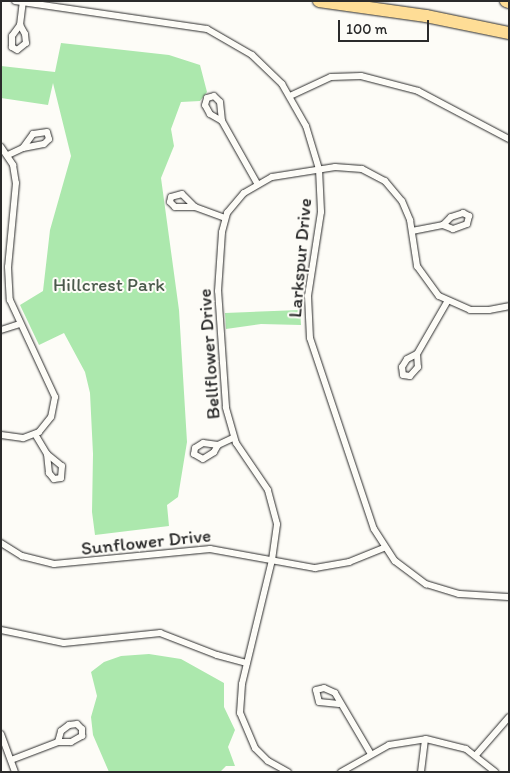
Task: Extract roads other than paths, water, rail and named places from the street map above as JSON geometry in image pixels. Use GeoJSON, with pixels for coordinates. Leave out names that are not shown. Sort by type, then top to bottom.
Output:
{"type":"FeatureCollection","features":[{"type":"Feature","properties":{"kind":"highway"},"geometry":{"type":"LineString","coordinates":[[319,1],[426,16],[509,33]]}},
{"type":"Feature","properties":{"kind":"street","name":"Larkspur Drive"},"geometry":{"type":"LineString","coordinates":[[15,1],[208,29],[252,55],[278,80],[290,96],[308,133],[319,169],[321,212],[308,296],[310,338],[370,518],[384,548],[406,571],[432,586],[459,594],[509,597]]}},
{"type":"Feature","properties":{"kind":"street"},"geometry":{"type":"LineString","coordinates":[[20,25],[23,2]]}},
{"type":"Feature","properties":{"kind":"street"},"geometry":{"type":"LineString","coordinates":[[290,96],[330,77],[361,76],[418,91],[509,139]]}},
{"type":"Feature","properties":{"kind":"street"},"geometry":{"type":"LineString","coordinates":[[222,121],[257,183]]}},
{"type":"Feature","properties":{"kind":"street"},"geometry":{"type":"LineString","coordinates":[[1,147],[8,155],[14,171],[16,191],[8,287],[20,324],[55,394],[51,417],[35,434],[16,438],[1,435]]}},
{"type":"Feature","properties":{"kind":"street"},"geometry":{"type":"LineString","coordinates":[[8,155],[23,148]]}},
{"type":"Feature","properties":{"kind":"street","name":"Bellflower Drive"},"geometry":{"type":"LineString","coordinates":[[288,772],[259,753],[243,725],[240,695],[272,560],[277,524],[273,504],[264,482],[234,438],[226,407],[218,306],[221,241],[225,218],[237,200],[257,183],[319,169],[354,167],[379,176],[402,201],[412,231],[417,266],[429,286],[447,302]]}},
{"type":"Feature","properties":{"kind":"street"},"geometry":{"type":"LineString","coordinates":[[195,207],[225,218]]}},
{"type":"Feature","properties":{"kind":"street"},"geometry":{"type":"LineString","coordinates":[[412,231],[444,225]]}},
{"type":"Feature","properties":{"kind":"street"},"geometry":{"type":"LineString","coordinates":[[417,354],[447,302],[480,311],[509,306]]}},
{"type":"Feature","properties":{"kind":"street"},"geometry":{"type":"LineString","coordinates":[[1,330],[20,324]]}},
{"type":"Feature","properties":{"kind":"street"},"geometry":{"type":"LineString","coordinates":[[35,434],[47,454]]}},
{"type":"Feature","properties":{"kind":"street"},"geometry":{"type":"LineString","coordinates":[[218,444],[234,438]]}},
{"type":"Feature","properties":{"kind":"street","name":"Sunflower Drive"},"geometry":{"type":"LineString","coordinates":[[1,543],[22,556],[56,564],[210,548],[303,567],[325,568],[350,562],[384,548]]}},
{"type":"Feature","properties":{"kind":"street"},"geometry":{"type":"LineString","coordinates":[[1,630],[62,643],[160,633],[217,655],[247,663]]}},
{"type":"Feature","properties":{"kind":"street"},"geometry":{"type":"LineString","coordinates":[[339,704],[371,754]]}},
{"type":"Feature","properties":{"kind":"street"},"geometry":{"type":"LineString","coordinates":[[476,755],[509,716]]}},
{"type":"Feature","properties":{"kind":"street"},"geometry":{"type":"LineString","coordinates":[[1,734],[15,772]]}},
{"type":"Feature","properties":{"kind":"street"},"geometry":{"type":"LineString","coordinates":[[421,772],[424,739]]}},
{"type":"Feature","properties":{"kind":"street"},"geometry":{"type":"LineString","coordinates":[[341,772],[371,754],[394,744],[424,739],[453,743],[476,755],[495,772]]}},
{"type":"Feature","properties":{"kind":"street"},"geometry":{"type":"LineString","coordinates":[[11,760],[58,742]]}},
{"type":"Feature","properties":{"kind":"park label","name":"Hillcrest Park"},"geometry":{"type":"Point","coordinates":[109,285]}}]}
